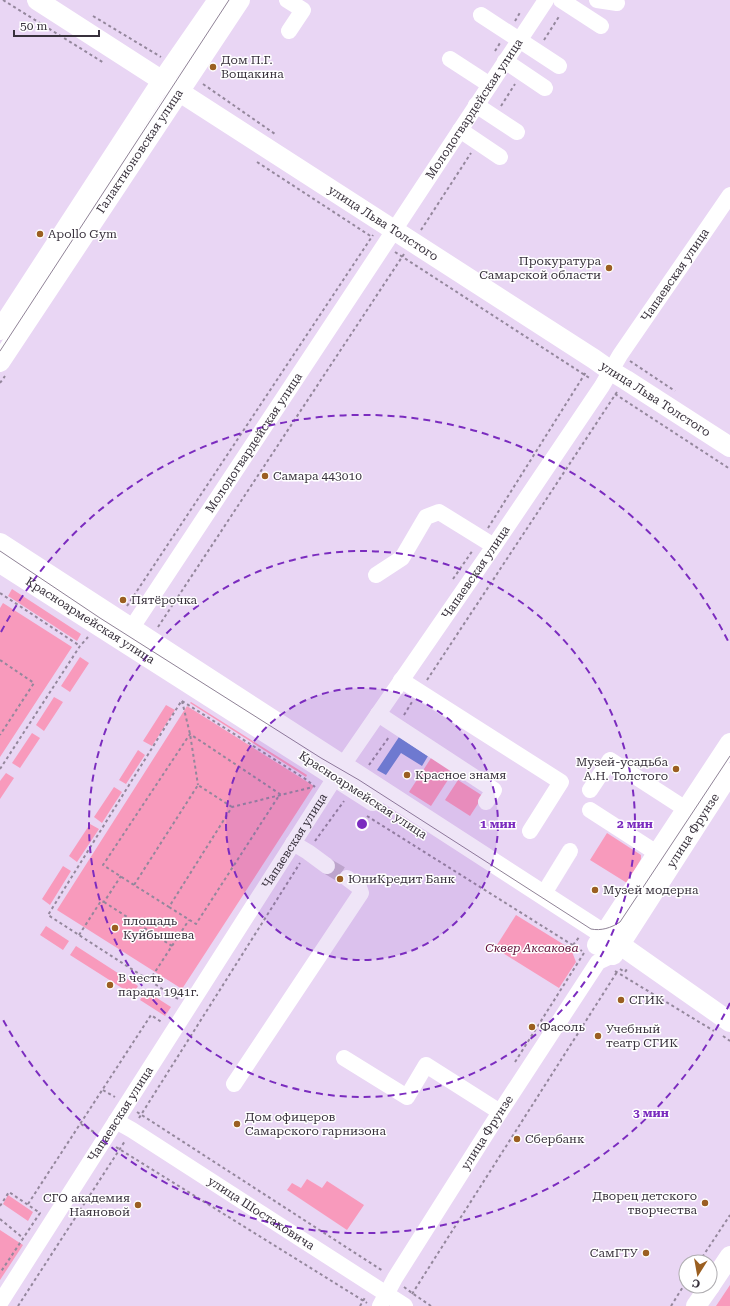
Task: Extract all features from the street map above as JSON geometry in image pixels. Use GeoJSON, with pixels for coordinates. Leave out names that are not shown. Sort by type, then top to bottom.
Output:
{"type":"FeatureCollection","features":[{"type":"Feature","properties":{"kind":"main road","name":"улица Льва Толстого"},"geometry":{"type":"LineString","coordinates":[[37,0],[179,92],[589,366],[619,375],[730,447]]}},
{"type":"Feature","properties":{"kind":"main road","name":"Галактионовская улица"},"geometry":{"type":"LineString","coordinates":[[4,335],[179,92],[182,70],[218,0]]}},
{"type":"Feature","properties":{"kind":"main road","name":"Галактионовская улица"},"geometry":{"type":"LineString","coordinates":[[0,362],[4,335],[162,81],[182,70],[240,0]]}},
{"type":"Feature","properties":{"kind":"main road","name":"Красноармейская улица"},"geometry":{"type":"LineString","coordinates":[[0,543],[127,635],[325,783],[611,954],[730,1022]]}},
{"type":"Feature","properties":{"kind":"main road","name":"Красноармейская улица"},"geometry":{"type":"LineString","coordinates":[[0,563],[127,635]]}},
{"type":"Feature","properties":{"kind":"main road","name":"улица Фрунзе"},"geometry":{"type":"LineString","coordinates":[[611,954],[665,858],[694,814],[730,743]]}},
{"type":"Feature","properties":{"kind":"main road","name":"улица Фрунзе"},"geometry":{"type":"LineString","coordinates":[[694,814],[730,773]]}},
{"type":"Feature","properties":{"kind":"main road","name":"Красноармейская улица"},"geometry":{"type":"LineString","coordinates":[[325,783],[543,895],[611,954]]}},
{"type":"Feature","properties":{"kind":"main road"},"geometry":{"type":"LineString","coordinates":[[718,1274],[730,1256]]}},
{"type":"Feature","properties":{"kind":"main road"},"geometry":{"type":"LineString","coordinates":[[696,1306],[704,1294]]}},
{"type":"Feature","properties":{"kind":"street"},"geometry":{"type":"LineString","coordinates":[[287,0],[303,10],[289,31]]}},
{"type":"Feature","properties":{"kind":"street","name":"Молодогвардейская улица"},"geometry":{"type":"LineString","coordinates":[[127,635],[394,236],[476,105],[546,0]]}},
{"type":"Feature","properties":{"kind":"street"},"geometry":{"type":"LineString","coordinates":[[561,0],[601,26]]}},
{"type":"Feature","properties":{"kind":"street"},"geometry":{"type":"LineString","coordinates":[[596,0],[614,7]]}},
{"type":"Feature","properties":{"kind":"street"},"geometry":{"type":"LineString","coordinates":[[481,15],[559,66]]}},
{"type":"Feature","properties":{"kind":"street"},"geometry":{"type":"LineString","coordinates":[[450,59],[490,85]]}},
{"type":"Feature","properties":{"kind":"street"},"geometry":{"type":"LineString","coordinates":[[505,61],[545,88]]}},
{"type":"Feature","properties":{"kind":"street"},"geometry":{"type":"LineString","coordinates":[[476,105],[517,132]]}},
{"type":"Feature","properties":{"kind":"street"},"geometry":{"type":"LineString","coordinates":[[460,130],[500,158]]}},
{"type":"Feature","properties":{"kind":"street","name":"Чапаевская улица"},"geometry":{"type":"LineString","coordinates":[[0,1303],[293,843],[325,783],[378,714],[401,680],[488,542],[619,375],[730,195]]}},
{"type":"Feature","properties":{"kind":"street"},"geometry":{"type":"LineString","coordinates":[[376,575],[402,558],[426,517],[439,512],[488,542]]}},
{"type":"Feature","properties":{"kind":"street"},"geometry":{"type":"LineString","coordinates":[[401,680],[561,782],[530,831]]}},
{"type":"Feature","properties":{"kind":"street"},"geometry":{"type":"LineString","coordinates":[[378,714],[494,790],[486,802]]}},
{"type":"Feature","properties":{"kind":"street"},"geometry":{"type":"LineString","coordinates":[[590,790],[610,760],[694,814]]}},
{"type":"Feature","properties":{"kind":"street"},"geometry":{"type":"LineString","coordinates":[[590,810],[665,858]]}},
{"type":"Feature","properties":{"kind":"street"},"geometry":{"type":"LineString","coordinates":[[293,843],[327,866]]}},
{"type":"Feature","properties":{"kind":"street"},"geometry":{"type":"LineString","coordinates":[[543,895],[570,850]]}},
{"type":"Feature","properties":{"kind":"street"},"geometry":{"type":"LineString","coordinates":[[234,1084],[360,893],[359,887],[347,878]]}},
{"type":"Feature","properties":{"kind":"street","name":"улица Фрунзе"},"geometry":{"type":"LineString","coordinates":[[383,1300],[395,1278],[500,1112],[611,954]]}},
{"type":"Feature","properties":{"kind":"street"},"geometry":{"type":"LineString","coordinates":[[344,1058],[406,1097],[426,1065],[500,1112]]}},
{"type":"Feature","properties":{"kind":"street","name":"улица Шостаковича"},"geometry":{"type":"LineString","coordinates":[[116,1121],[132,1130],[383,1300],[408,1300]]}},
{"type":"Feature","properties":{"kind":"path"},"geometry":{"type":"LineString","coordinates":[[3,0],[108,66]]}},
{"type":"Feature","properties":{"kind":"path"},"geometry":{"type":"LineString","coordinates":[[93,16],[182,70],[277,135]]}},
{"type":"Feature","properties":{"kind":"path"},"geometry":{"type":"LineString","coordinates":[[126,608],[372,236],[252,158]]}},
{"type":"Feature","properties":{"kind":"path"},"geometry":{"type":"LineString","coordinates":[[394,236],[402,258],[589,366],[619,375],[730,469]]}},
{"type":"Feature","properties":{"kind":"path"},"geometry":{"type":"LineString","coordinates":[[154,632],[406,251]]}},
{"type":"Feature","properties":{"kind":"path"},"geometry":{"type":"LineString","coordinates":[[450,584],[488,542],[589,366]]}},
{"type":"Feature","properties":{"kind":"path"},"geometry":{"type":"LineString","coordinates":[[368,767],[419,692],[619,375]]}},
{"type":"Feature","properties":{"kind":"path"},"geometry":{"type":"LineString","coordinates":[[0,594],[80,646]]}},
{"type":"Feature","properties":{"kind":"path"},"geometry":{"type":"LineString","coordinates":[[0,769],[80,646],[86,640]]}},
{"type":"Feature","properties":{"kind":"path"},"geometry":{"type":"LineString","coordinates":[[0,660],[34,683],[0,735]]}},
{"type":"Feature","properties":{"kind":"path"},"geometry":{"type":"LineString","coordinates":[[182,701],[307,780],[325,783],[344,802],[308,852],[141,1116],[395,1278],[408,1300],[431,1306]]}},
{"type":"Feature","properties":{"kind":"path"},"geometry":{"type":"LineString","coordinates":[[134,885],[198,785],[190,734],[182,701]]}},
{"type":"Feature","properties":{"kind":"path"},"geometry":{"type":"LineString","coordinates":[[179,1000],[48,915],[182,701]]}},
{"type":"Feature","properties":{"kind":"path"},"geometry":{"type":"LineString","coordinates":[[190,734],[280,794]]}},
{"type":"Feature","properties":{"kind":"path"},"geometry":{"type":"LineString","coordinates":[[190,734],[103,865],[196,924],[280,794]]}},
{"type":"Feature","properties":{"kind":"path"},"geometry":{"type":"LineString","coordinates":[[169,907],[232,807],[325,783]]}},
{"type":"Feature","properties":{"kind":"path"},"geometry":{"type":"LineString","coordinates":[[198,785],[232,807]]}},
{"type":"Feature","properties":{"kind":"path"},"geometry":{"type":"LineString","coordinates":[[364,814],[584,952],[611,954],[730,1041]]}},
{"type":"Feature","properties":{"kind":"path"},"geometry":{"type":"LineString","coordinates":[[79,935],[102,901],[104,902],[121,876]]}},
{"type":"Feature","properties":{"kind":"path"},"geometry":{"type":"LineString","coordinates":[[104,902],[172,946]]}},
{"type":"Feature","properties":{"kind":"path"},"geometry":{"type":"LineString","coordinates":[[149,981],[189,920]]}},
{"type":"Feature","properties":{"kind":"path"},"geometry":{"type":"LineString","coordinates":[[408,1300],[611,954]]}},
{"type":"Feature","properties":{"kind":"path"},"geometry":{"type":"LineString","coordinates":[[28,1204],[151,1015],[163,1023],[167,1018]]}},
{"type":"Feature","properties":{"kind":"path"},"geometry":{"type":"LineString","coordinates":[[18,1306],[120,1149],[371,1306]]}},
{"type":"Feature","properties":{"kind":"path"},"geometry":{"type":"LineString","coordinates":[[0,1206],[9,1192],[40,1213],[0,1273]]}},
{"type":"Feature","properties":{"kind":"path"},"geometry":{"type":"LineString","coordinates":[[704,1254],[730,1215]]}},
{"type":"Feature","properties":{"kind":"path"},"geometry":{"type":"LineString","coordinates":[[0,1219],[23,1238]]}},
{"type":"Feature","properties":{"kind":"path"},"geometry":{"type":"LineString","coordinates":[[671,1306],[678,1294]]}},
{"type":"Feature","properties":{"kind":"green space"},"geometry":{"type":"Polygon","coordinates":[[[12,589],[81,634],[77,641],[8,596],[12,589]]]}},
{"type":"Feature","properties":{"kind":"green space"},"geometry":{"type":"Polygon","coordinates":[[[3,603],[72,647],[0,757],[0,608],[3,603]]]}},
{"type":"Feature","properties":{"kind":"green space"},"geometry":{"type":"Polygon","coordinates":[[[80,657],[89,663],[70,692],[61,686],[80,657]]]}},
{"type":"Feature","properties":{"kind":"green space"},"geometry":{"type":"Polygon","coordinates":[[[54,697],[63,702],[44,731],[36,725],[54,697]]]}},
{"type":"Feature","properties":{"kind":"green space"},"geometry":{"type":"Polygon","coordinates":[[[191,702],[307,775],[306,777],[190,703],[191,702]]]}},
{"type":"Feature","properties":{"kind":"green space"},"geometry":{"type":"Polygon","coordinates":[[[166,705],[175,710],[152,746],[143,741],[166,705]]]}},
{"type":"Feature","properties":{"kind":"green space"},"geometry":{"type":"Polygon","coordinates":[[[187,706],[314,786],[182,989],[57,910],[187,706]]]}},
{"type":"Feature","properties":{"kind":"green space"},"geometry":{"type":"Polygon","coordinates":[[[32,733],[40,738],[20,768],[12,763],[32,733]]]}},
{"type":"Feature","properties":{"kind":"green space"},"geometry":{"type":"Polygon","coordinates":[[[138,750],[145,755],[126,784],[119,780],[138,750]]]}},
{"type":"Feature","properties":{"kind":"green space"},"geometry":{"type":"Polygon","coordinates":[[[433,755],[455,769],[431,806],[409,792],[433,755]]]}},
{"type":"Feature","properties":{"kind":"green space"},"geometry":{"type":"Polygon","coordinates":[[[6,773],[14,778],[0,799],[0,781],[6,773]]]}},
{"type":"Feature","properties":{"kind":"green space"},"geometry":{"type":"Polygon","coordinates":[[[458,780],[483,796],[470,816],[445,800],[458,780]]]}},
{"type":"Feature","properties":{"kind":"green space"},"geometry":{"type":"Polygon","coordinates":[[[114,787],[122,792],[102,823],[94,817],[114,787]]]}},
{"type":"Feature","properties":{"kind":"green space"},"geometry":{"type":"Polygon","coordinates":[[[90,824],[99,829],[77,862],[69,856],[90,824]]]}},
{"type":"Feature","properties":{"kind":"green space"},"geometry":{"type":"Polygon","coordinates":[[[607,833],[641,855],[641,859],[627,883],[590,860],[607,833]]]}},
{"type":"Feature","properties":{"kind":"green space"},"geometry":{"type":"Polygon","coordinates":[[[63,866],[71,871],[50,905],[42,899],[63,866]]]}},
{"type":"Feature","properties":{"kind":"green space","name":"Сквер Аксакова"},"geometry":{"type":"Polygon","coordinates":[[[516,915],[571,949],[576,962],[559,988],[495,948],[516,915]]]}},
{"type":"Feature","properties":{"kind":"green space"},"geometry":{"type":"Polygon","coordinates":[[[46,926],[69,941],[63,950],[40,935],[46,926]]]}},
{"type":"Feature","properties":{"kind":"green space"},"geometry":{"type":"Polygon","coordinates":[[[76,946],[138,986],[133,995],[70,955],[76,946]]]}},
{"type":"Feature","properties":{"kind":"green space"},"geometry":{"type":"Polygon","coordinates":[[[146,991],[171,1007],[165,1016],[140,1000],[146,991]]]}},
{"type":"Feature","properties":{"kind":"green space"},"geometry":{"type":"Polygon","coordinates":[[[307,1179],[322,1188],[327,1181],[364,1205],[347,1230],[287,1190],[292,1183],[301,1188],[307,1179]]]}},
{"type":"Feature","properties":{"kind":"green space"},"geometry":{"type":"Polygon","coordinates":[[[8,1195],[33,1212],[28,1221],[3,1204],[8,1195]]]}},
{"type":"Feature","properties":{"kind":"green space"},"geometry":{"type":"Polygon","coordinates":[[[0,1230],[23,1245],[0,1280],[0,1230]]]}},
{"type":"Feature","properties":{"kind":"green space"},"geometry":{"type":"Polygon","coordinates":[[[730,1285],[730,1306],[716,1306],[730,1285]]]}},
{"type":"Feature","properties":{"kind":"water"},"geometry":{"type":"Polygon","coordinates":[[[399,737],[428,756],[422,766],[401,753],[386,775],[377,770],[399,737]]]}},
{"type":"Feature","properties":{"kind":"tunnel"},"geometry":{"type":"LineString","coordinates":[[327,866],[347,878]]}},
{"type":"Feature","properties":{"kind":"tram line"},"geometry":{"type":"LineString","coordinates":[[0,351],[229,0]]}},
{"type":"Feature","properties":{"kind":"tram line"},"geometry":{"type":"LineString","coordinates":[[0,551],[100,618],[321,758],[359,780],[591,929],[598,930],[613,926],[620,922],[730,756]]}},
{"type":"Feature","properties":{"kind":"place","name":"Дом П.Г. Вощакина"},"geometry":{"type":"Point","coordinates":[213,67]}},
{"type":"Feature","properties":{"kind":"place","name":"Apollo Gym"},"geometry":{"type":"Point","coordinates":[40,234]}},
{"type":"Feature","properties":{"kind":"place","name":"Прокуратура Самарской области"},"geometry":{"type":"Point","coordinates":[609,268]}},
{"type":"Feature","properties":{"kind":"place","name":"Самара 443010"},"geometry":{"type":"Point","coordinates":[265,476]}},
{"type":"Feature","properties":{"kind":"place","name":"Пятёрочка"},"geometry":{"type":"Point","coordinates":[123,600]}},
{"type":"Feature","properties":{"kind":"place","name":"Музей-усадьба А.Н. Толстого"},"geometry":{"type":"Point","coordinates":[676,769]}},
{"type":"Feature","properties":{"kind":"place","name":"Красное знамя"},"geometry":{"type":"Point","coordinates":[407,775]}},
{"type":"Feature","properties":{"kind":"place","name":"ЮниКредит Банк"},"geometry":{"type":"Point","coordinates":[340,879]}},
{"type":"Feature","properties":{"kind":"place","name":"Музей модерна"},"geometry":{"type":"Point","coordinates":[595,890]}},
{"type":"Feature","properties":{"kind":"place","name":"площадь Куйбышева"},"geometry":{"type":"Point","coordinates":[115,928]}},
{"type":"Feature","properties":{"kind":"place","name":"В честь парада 1941г."},"geometry":{"type":"Point","coordinates":[110,985]}},
{"type":"Feature","properties":{"kind":"place","name":"СГИК"},"geometry":{"type":"Point","coordinates":[621,1000]}},
{"type":"Feature","properties":{"kind":"place","name":"Фасоль"},"geometry":{"type":"Point","coordinates":[532,1027]}},
{"type":"Feature","properties":{"kind":"place","name":"Учебный театр СГИК"},"geometry":{"type":"Point","coordinates":[598,1036]}},
{"type":"Feature","properties":{"kind":"place","name":"Дом офицеров Самарского гарнизона"},"geometry":{"type":"Point","coordinates":[237,1124]}},
{"type":"Feature","properties":{"kind":"place","name":"Сбербанк"},"geometry":{"type":"Point","coordinates":[517,1139]}},
{"type":"Feature","properties":{"kind":"place","name":"Дворец детского творчества"},"geometry":{"type":"Point","coordinates":[705,1203]}},
{"type":"Feature","properties":{"kind":"place","name":"СГО академия Наяновой"},"geometry":{"type":"Point","coordinates":[138,1205]}},
{"type":"Feature","properties":{"kind":"place","name":"СамГТУ"},"geometry":{"type":"Point","coordinates":[646,1253]}}]}
